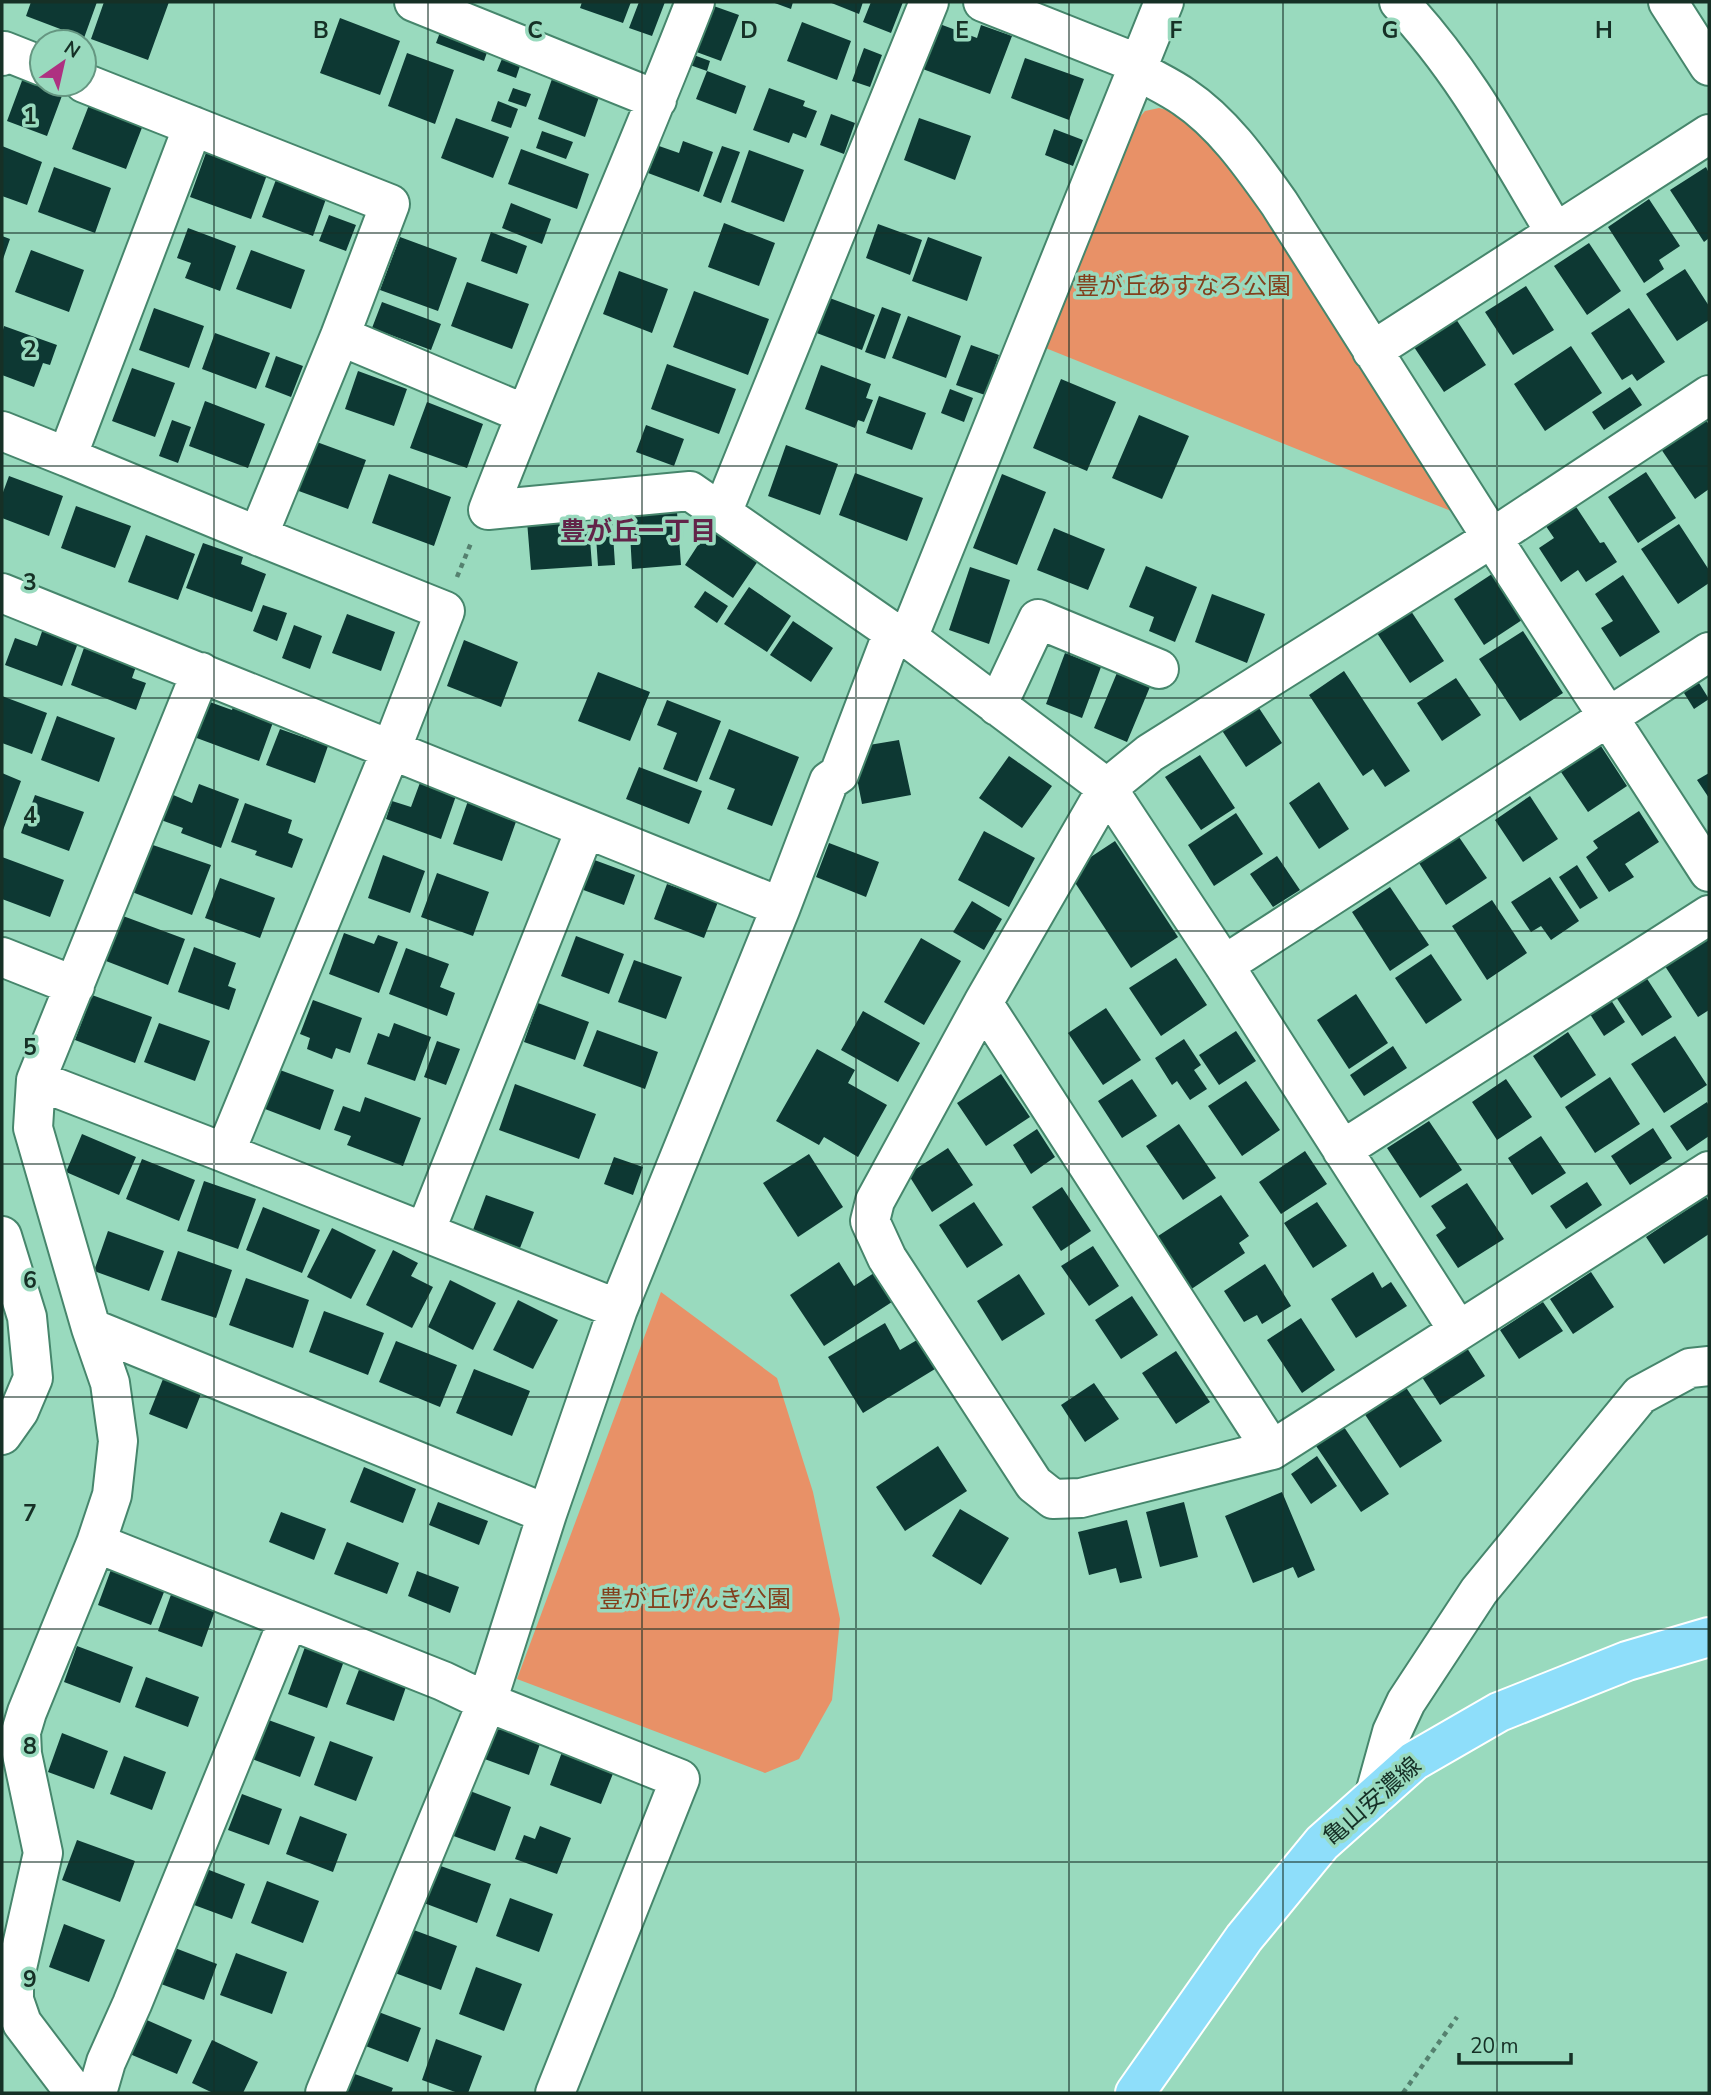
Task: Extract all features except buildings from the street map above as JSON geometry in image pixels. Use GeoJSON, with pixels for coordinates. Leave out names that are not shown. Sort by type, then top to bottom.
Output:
{"type":"FeatureCollection","features":[{"type":"Feature","properties":{"kind":"main road","name":"亀山安濃線"},"geometry":{"type":"LineString","coordinates":[[1135,2093],[1253,1928],[1322,1843],[1414,1762],[1499,1712],[1627,1661],[1709,1637]]}},
{"type":"Feature","properties":{"kind":"street"},"geometry":{"type":"LineString","coordinates":[[414,2],[657,100]]}},
{"type":"Feature","properties":{"kind":"street"},"geometry":{"type":"LineString","coordinates":[[695,2],[488,510],[690,491],[900,635],[1107,788],[1458,1330]]}},
{"type":"Feature","properties":{"kind":"street"},"geometry":{"type":"LineString","coordinates":[[722,513],[929,2]]}},
{"type":"Feature","properties":{"kind":"street"},"geometry":{"type":"LineString","coordinates":[[983,2],[1138,67],[1185,97],[1217,126],[1249,161],[1279,203],[1709,872]]}},
{"type":"Feature","properties":{"kind":"street"},"geometry":{"type":"LineString","coordinates":[[325,2093],[487,1702],[547,1514],[618,1309],[829,781],[839,774],[900,635],[1164,2]]}},
{"type":"Feature","properties":{"kind":"street"},"geometry":{"type":"LineString","coordinates":[[1399,2],[1422,26],[1467,85],[1555,232]]}},
{"type":"Feature","properties":{"kind":"street"},"geometry":{"type":"LineString","coordinates":[[1668,2],[1709,65]]}},
{"type":"Feature","properties":{"kind":"street"},"geometry":{"type":"LineString","coordinates":[[2,56],[4,51],[28,60]]}},
{"type":"Feature","properties":{"kind":"street"},"geometry":{"type":"LineString","coordinates":[[98,89],[390,204],[340,336],[258,536]]}},
{"type":"Feature","properties":{"kind":"street"},"geometry":{"type":"LineString","coordinates":[[66,457],[193,126]]}},
{"type":"Feature","properties":{"kind":"street"},"geometry":{"type":"LineString","coordinates":[[1372,351],[1709,134]]}},
{"type":"Feature","properties":{"kind":"street"},"geometry":{"type":"LineString","coordinates":[[340,336],[525,414]]}},
{"type":"Feature","properties":{"kind":"street"},"geometry":{"type":"LineString","coordinates":[[1709,396],[1492,538],[1150,753],[1107,788],[983,1003],[875,1201],[870,1221],[887,1258],[1034,1484],[1053,1499],[1081,1498],[1272,1450],[1709,1171]]}},
{"type":"Feature","properties":{"kind":"street"},"geometry":{"type":"LineString","coordinates":[[2,431],[445,611],[391,750],[225,1153]]}},
{"type":"Feature","properties":{"kind":"street"},"geometry":{"type":"LineString","coordinates":[[4,600],[201,672],[780,907]]}},
{"type":"Feature","properties":{"kind":"street"},"geometry":{"type":"LineString","coordinates":[[997,706],[1038,619],[1159,669]]}},
{"type":"Feature","properties":{"kind":"street"},"geometry":{"type":"LineString","coordinates":[[1224,965],[1709,652]]}},
{"type":"Feature","properties":{"kind":"street"},"geometry":{"type":"LineString","coordinates":[[75,2093],[22,2023],[14,2000],[14,1981],[43,1853],[22,1754],[21,1732],[112,1496],[118,1441],[110,1383],[91,1328],[33,1128],[36,1080],[201,672]]}},
{"type":"Feature","properties":{"kind":"street"},"geometry":{"type":"LineString","coordinates":[[425,1232],[586,830]]}},
{"type":"Feature","properties":{"kind":"street"},"geometry":{"type":"LineString","coordinates":[[1342,1150],[1709,915]]}},
{"type":"Feature","properties":{"kind":"street"},"geometry":{"type":"LineString","coordinates":[[2,957],[75,986]]}},
{"type":"Feature","properties":{"kind":"street"},"geometry":{"type":"LineString","coordinates":[[983,1003],[1272,1450]]}},
{"type":"Feature","properties":{"kind":"street"},"geometry":{"type":"LineString","coordinates":[[36,1080],[618,1309]]}},
{"type":"Feature","properties":{"kind":"street"},"geometry":{"type":"LineString","coordinates":[[2,1236],[27,1317],[18,1377],[19,1411],[2,1435]]}},
{"type":"Feature","properties":{"kind":"street"},"geometry":{"type":"LineString","coordinates":[[91,1328],[547,1514]]}},
{"type":"Feature","properties":{"kind":"street"},"geometry":{"type":"LineString","coordinates":[[1374,1797],[1392,1732],[1406,1702],[1479,1591],[1640,1395],[1690,1368],[1709,1366]]}},
{"type":"Feature","properties":{"kind":"street"},"geometry":{"type":"LineString","coordinates":[[96,1543],[680,1779],[555,2093]]}},
{"type":"Feature","properties":{"kind":"street"},"geometry":{"type":"LineString","coordinates":[[97,2093],[106,2062],[288,1620]]}},
{"type":"Feature","properties":{"kind":"path"},"geometry":{"type":"LineString","coordinates":[[445,611],[481,519],[488,510]]}},
{"type":"Feature","properties":{"kind":"path"},"geometry":{"type":"LineString","coordinates":[[1403,2093],[1457,2017]]}},
{"type":"Feature","properties":{"kind":"green space","name":"豊が丘あすなろ公園"},"geometry":{"type":"Polygon","coordinates":[[[1159,108],[1171,112],[1194,127],[1244,181],[1456,513],[1043,347],[1129,130],[1145,111],[1159,108]]]}},
{"type":"Feature","properties":{"kind":"green space","name":"豊が丘げんき公園"},"geometry":{"type":"Polygon","coordinates":[[[661,1292],[777,1378],[813,1492],[840,1619],[832,1700],[799,1759],[765,1773],[517,1679],[661,1292]]]}},
{"type":"Feature","properties":{"kind":"district","name":"豊が丘一丁目"},"geometry":{"type":"Point","coordinates":[638,531]}}]}
